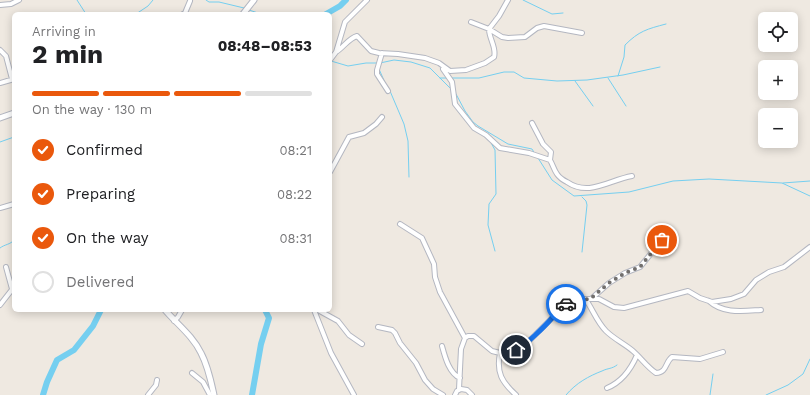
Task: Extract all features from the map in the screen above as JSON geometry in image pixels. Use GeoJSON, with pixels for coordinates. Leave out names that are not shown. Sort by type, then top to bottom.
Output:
{"type":"FeatureCollection","features":[{"type":"Feature","properties":{"kind":"street"},"geometry":{"type":"LineString","coordinates":[[0,5],[11,4],[19,0]]}},
{"type":"Feature","properties":{"kind":"street"},"geometry":{"type":"LineString","coordinates":[[244,12],[254,0]]}},
{"type":"Feature","properties":{"kind":"street"},"geometry":{"type":"LineString","coordinates":[[336,52],[345,22],[367,0]]}},
{"type":"Feature","properties":{"kind":"street"},"geometry":{"type":"LineString","coordinates":[[332,57],[355,36],[359,38],[371,51],[425,58],[439,63],[450,71],[457,72],[473,68],[494,57],[495,54],[489,29],[499,16],[508,0]]}},
{"type":"Feature","properties":{"kind":"street"},"geometry":{"type":"LineString","coordinates":[[185,12],[190,1]]}},
{"type":"Feature","properties":{"kind":"street"},"geometry":{"type":"LineString","coordinates":[[471,22],[489,29],[502,37],[515,39],[525,37],[537,28],[544,26],[582,33]]}},
{"type":"Feature","properties":{"kind":"street"},"geometry":{"type":"LineString","coordinates":[[0,50],[6,56],[12,76]]}},
{"type":"Feature","properties":{"kind":"street"},"geometry":{"type":"LineString","coordinates":[[382,53],[377,74],[388,90]]}},
{"type":"Feature","properties":{"kind":"street"},"geometry":{"type":"LineString","coordinates":[[439,63],[452,82],[454,102],[474,128],[486,135],[500,148],[529,153],[550,160]]}},
{"type":"Feature","properties":{"kind":"street"},"geometry":{"type":"LineString","coordinates":[[0,83],[12,79]]}},
{"type":"Feature","properties":{"kind":"street"},"geometry":{"type":"LineString","coordinates":[[0,118],[12,114]]}},
{"type":"Feature","properties":{"kind":"street"},"geometry":{"type":"LineString","coordinates":[[332,169],[349,137],[364,133],[376,124],[382,117]]}},
{"type":"Feature","properties":{"kind":"street"},"geometry":{"type":"LineString","coordinates":[[532,123],[543,144],[551,152],[550,160],[558,175],[568,183],[579,188],[592,189],[604,186],[618,179],[632,176]]}},
{"type":"Feature","properties":{"kind":"street"},"geometry":{"type":"LineString","coordinates":[[0,208],[12,205]]}},
{"type":"Feature","properties":{"kind":"street"},"geometry":{"type":"LineString","coordinates":[[400,224],[422,238],[434,264],[435,277],[440,292],[465,338],[461,349],[459,389],[455,395]]}},
{"type":"Feature","properties":{"kind":"street"},"geometry":{"type":"LineString","coordinates":[[588,300],[609,283],[625,273],[640,267],[662,240]]}},
{"type":"Feature","properties":{"kind":"street"},"geometry":{"type":"LineString","coordinates":[[708,301],[720,301],[744,294],[755,281],[769,272],[784,267],[810,247]]}},
{"type":"Feature","properties":{"kind":"street"},"geometry":{"type":"LineString","coordinates":[[6,267],[12,285]]}},
{"type":"Feature","properties":{"kind":"street"},"geometry":{"type":"LineString","coordinates":[[0,305],[12,289]]}},
{"type":"Feature","properties":{"kind":"street"},"geometry":{"type":"LineString","coordinates":[[465,338],[468,336],[474,336],[492,351],[500,353],[516,350],[523,347],[565,305],[576,300],[599,299],[614,307],[624,308],[688,291],[716,306],[731,311],[761,310]]}},
{"type":"Feature","properties":{"kind":"street"},"geometry":{"type":"LineString","coordinates":[[588,300],[599,322],[606,331],[656,372],[659,373],[666,368],[669,359],[672,357],[700,359],[723,352]]}},
{"type":"Feature","properties":{"kind":"street"},"geometry":{"type":"LineString","coordinates":[[167,312],[193,340],[201,352],[208,370],[214,395]]}},
{"type":"Feature","properties":{"kind":"street"},"geometry":{"type":"LineString","coordinates":[[174,321],[181,312]]}},
{"type":"Feature","properties":{"kind":"street"},"geometry":{"type":"LineString","coordinates":[[315,312],[331,353],[354,395]]}},
{"type":"Feature","properties":{"kind":"street"},"geometry":{"type":"LineString","coordinates":[[322,312],[338,321],[349,335],[362,344]]}},
{"type":"Feature","properties":{"kind":"street"},"geometry":{"type":"LineString","coordinates":[[378,327],[392,330],[395,333],[425,380],[433,390],[443,395]]}},
{"type":"Feature","properties":{"kind":"street"},"geometry":{"type":"LineString","coordinates":[[442,346],[450,368],[455,375],[460,378]]}},
{"type":"Feature","properties":{"kind":"street"},"geometry":{"type":"LineString","coordinates":[[500,353],[498,363],[501,378],[507,388],[516,395]]}},
{"type":"Feature","properties":{"kind":"street"},"geometry":{"type":"LineString","coordinates":[[607,388],[620,381],[634,363],[637,355]]}},
{"type":"Feature","properties":{"kind":"street"},"geometry":{"type":"LineString","coordinates":[[192,373],[203,382],[210,395]]}},
{"type":"Feature","properties":{"kind":"street"},"geometry":{"type":"LineString","coordinates":[[148,395],[156,385],[157,380]]}},
{"type":"Feature","properties":{"kind":"street"},"geometry":{"type":"LineString","coordinates":[[459,389],[464,389],[472,395]]}},
{"type":"Feature","properties":{"kind":"waterway"},"geometry":{"type":"LineString","coordinates":[[77,0],[85,12]]}},
{"type":"Feature","properties":{"kind":"waterway"},"geometry":{"type":"LineString","coordinates":[[139,12],[148,6],[153,0]]}},
{"type":"Feature","properties":{"kind":"waterway"},"geometry":{"type":"LineString","coordinates":[[206,0],[209,2],[219,2],[244,8]]}},
{"type":"Feature","properties":{"kind":"waterway"},"geometry":{"type":"LineString","coordinates":[[330,12],[340,6],[346,0]]}},
{"type":"Feature","properties":{"kind":"waterway"},"geometry":{"type":"LineString","coordinates":[[523,0],[552,14],[563,13]]}},
{"type":"Feature","properties":{"kind":"waterway"},"geometry":{"type":"LineString","coordinates":[[249,10],[255,12]]}},
{"type":"Feature","properties":{"kind":"waterway"},"geometry":{"type":"LineString","coordinates":[[618,76],[624,57],[625,45],[644,31],[666,24]]}},
{"type":"Feature","properties":{"kind":"waterway"},"geometry":{"type":"LineString","coordinates":[[380,63],[394,60],[411,62],[430,68],[451,89]]}},
{"type":"Feature","properties":{"kind":"waterway"},"geometry":{"type":"LineString","coordinates":[[332,61],[348,66],[377,63]]}},
{"type":"Feature","properties":{"kind":"waterway"},"geometry":{"type":"LineString","coordinates":[[450,78],[479,78],[504,72],[514,72],[524,78],[557,81],[587,80],[623,75],[660,67]]}},
{"type":"Feature","properties":{"kind":"waterway"},"geometry":{"type":"LineString","coordinates":[[379,69],[386,85]]}},
{"type":"Feature","properties":{"kind":"waterway"},"geometry":{"type":"LineString","coordinates":[[440,78],[447,78]]}},
{"type":"Feature","properties":{"kind":"waterway"},"geometry":{"type":"LineString","coordinates":[[608,78],[626,106]]}},
{"type":"Feature","properties":{"kind":"waterway"},"geometry":{"type":"LineString","coordinates":[[575,81],[593,106]]}},
{"type":"Feature","properties":{"kind":"waterway"},"geometry":{"type":"LineString","coordinates":[[390,91],[404,124],[408,141],[409,177]]}},
{"type":"Feature","properties":{"kind":"waterway"},"geometry":{"type":"LineString","coordinates":[[456,94],[465,111],[478,126],[508,144],[532,149],[535,154]]}},
{"type":"Feature","properties":{"kind":"waterway"},"geometry":{"type":"LineString","coordinates":[[0,142],[12,138]]}},
{"type":"Feature","properties":{"kind":"waterway"},"geometry":{"type":"LineString","coordinates":[[490,141],[495,150],[496,194],[489,204],[488,225],[495,251]]}},
{"type":"Feature","properties":{"kind":"waterway"},"geometry":{"type":"LineString","coordinates":[[538,158],[552,180],[574,196],[629,192],[673,181],[709,179],[782,183],[810,196]]}},
{"type":"Feature","properties":{"kind":"waterway"},"geometry":{"type":"LineString","coordinates":[[783,183],[810,181]]}},
{"type":"Feature","properties":{"kind":"waterway"},"geometry":{"type":"LineString","coordinates":[[582,197],[586,201],[587,205],[582,252]]}},
{"type":"Feature","properties":{"kind":"waterway"},"geometry":{"type":"LineString","coordinates":[[0,248],[12,242]]}},
{"type":"Feature","properties":{"kind":"waterway"},"geometry":{"type":"LineString","coordinates":[[43,395],[57,360],[74,350],[93,326],[100,312]]}},
{"type":"Feature","properties":{"kind":"waterway"},"geometry":{"type":"LineString","coordinates":[[252,395],[261,344],[269,318],[266,312]]}},
{"type":"Feature","properties":{"kind":"waterway"},"geometry":{"type":"LineString","coordinates":[[766,395],[788,385],[803,374],[810,359]]}},
{"type":"Feature","properties":{"kind":"waterway"},"geometry":{"type":"LineString","coordinates":[[566,395],[578,383],[617,365]]}},
{"type":"Feature","properties":{"kind":"waterway"},"geometry":{"type":"LineString","coordinates":[[710,395],[713,374]]}},
{"type":"Feature","properties":{"kind":"way so far"},"geometry":{"type":"LineString","coordinates":[[566,304],[579,299],[590,299],[609,283],[625,273],[640,267],[662,240]]}},
{"type":"Feature","properties":{"kind":"route"},"geometry":{"type":"LineString","coordinates":[[516,350],[523,347],[560,308],[566,304]]}}]}
